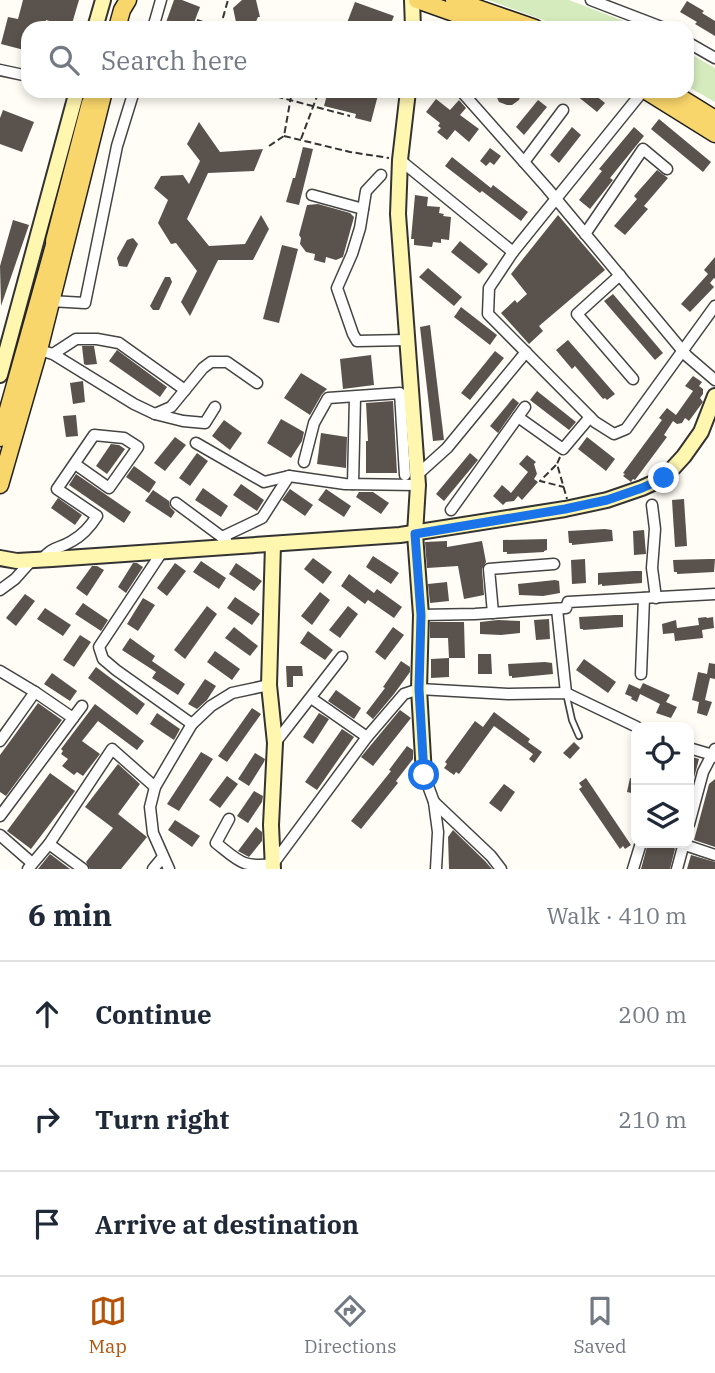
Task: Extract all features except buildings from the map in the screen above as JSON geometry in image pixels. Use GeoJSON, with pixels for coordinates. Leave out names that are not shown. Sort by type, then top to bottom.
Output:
{"type":"FeatureCollection","features":[{"type":"Feature","properties":{"kind":"main road"},"geometry":{"type":"LineString","coordinates":[[113,21],[119,0]]}},
{"type":"Feature","properties":{"kind":"main road"},"geometry":{"type":"LineString","coordinates":[[121,21],[128,0]]}},
{"type":"Feature","properties":{"kind":"main road"},"geometry":{"type":"LineString","coordinates":[[130,21],[136,0]]}},
{"type":"Feature","properties":{"kind":"main road"},"geometry":{"type":"LineString","coordinates":[[414,0],[476,21]]}},
{"type":"Feature","properties":{"kind":"main road"},"geometry":{"type":"LineString","coordinates":[[454,0],[515,21]]}},
{"type":"Feature","properties":{"kind":"main road"},"geometry":{"type":"LineString","coordinates":[[0,485],[46,352],[60,214],[91,98]]}},
{"type":"Feature","properties":{"kind":"main road"},"geometry":{"type":"LineString","coordinates":[[56,256],[97,98]]}},
{"type":"Feature","properties":{"kind":"main road"},"geometry":{"type":"LineString","coordinates":[[0,438],[102,98]]}},
{"type":"Feature","properties":{"kind":"main road"},"geometry":{"type":"LineString","coordinates":[[56,256],[109,98]]}},
{"type":"Feature","properties":{"kind":"main road"},"geometry":{"type":"LineString","coordinates":[[656,98],[715,134]]}},
{"type":"Feature","properties":{"kind":"main road"},"geometry":{"type":"LineString","coordinates":[[681,98],[715,119]]}},
{"type":"Feature","properties":{"kind":"street"},"geometry":{"type":"LineString","coordinates":[[97,21],[103,0]]}},
{"type":"Feature","properties":{"kind":"street"},"geometry":{"type":"LineString","coordinates":[[155,21],[162,0]]}},
{"type":"Feature","properties":{"kind":"street"},"geometry":{"type":"LineString","coordinates":[[413,21],[414,0]]}},
{"type":"Feature","properties":{"kind":"street"},"geometry":{"type":"LineString","coordinates":[[591,0],[646,21]]}},
{"type":"Feature","properties":{"kind":"street"},"geometry":{"type":"LineString","coordinates":[[694,46],[715,58]]}},
{"type":"Feature","properties":{"kind":"street"},"geometry":{"type":"LineString","coordinates":[[0,70],[21,74]]}},
{"type":"Feature","properties":{"kind":"street"},"geometry":{"type":"LineString","coordinates":[[0,375],[75,98]]}},
{"type":"Feature","properties":{"kind":"street"},"geometry":{"type":"LineString","coordinates":[[50,301],[85,303],[117,146],[132,98]]}},
{"type":"Feature","properties":{"kind":"street"},"geometry":{"type":"LineString","coordinates":[[407,98],[400,160],[398,214],[421,615],[419,689],[424,775],[434,802],[438,832],[436,869]]}},
{"type":"Feature","properties":{"kind":"street"},"geometry":{"type":"LineString","coordinates":[[467,98],[682,350],[715,380]]}},
{"type":"Feature","properties":{"kind":"street"},"geometry":{"type":"LineString","coordinates":[[639,98],[513,252],[489,288],[488,314],[590,418],[614,435],[626,429],[715,306]]}},
{"type":"Feature","properties":{"kind":"street"},"geometry":{"type":"LineString","coordinates":[[524,162],[563,110]]}},
{"type":"Feature","properties":{"kind":"street"},"geometry":{"type":"LineString","coordinates":[[585,234],[643,149],[667,169]]}},
{"type":"Feature","properties":{"kind":"street"},"geometry":{"type":"LineString","coordinates":[[400,160],[513,252]]}},
{"type":"Feature","properties":{"kind":"street"},"geometry":{"type":"LineString","coordinates":[[381,175],[366,191],[360,228],[337,288],[357,341],[407,340]]}},
{"type":"Feature","properties":{"kind":"street"},"geometry":{"type":"LineString","coordinates":[[312,195],[363,209]]}},
{"type":"Feature","properties":{"kind":"street"},"geometry":{"type":"LineString","coordinates":[[620,275],[577,314],[633,379]]}},
{"type":"Feature","properties":{"kind":"street"},"geometry":{"type":"LineString","coordinates":[[46,352],[76,340],[97,339],[119,343],[185,390]]}},
{"type":"Feature","properties":{"kind":"street"},"geometry":{"type":"LineString","coordinates":[[46,352],[155,414],[205,424],[215,407]]}},
{"type":"Feature","properties":{"kind":"street"},"geometry":{"type":"LineString","coordinates":[[196,443],[264,482],[289,476],[354,484],[413,478],[447,448],[526,352]]}},
{"type":"Feature","properties":{"kind":"street"},"geometry":{"type":"LineString","coordinates":[[155,414],[171,407],[211,362],[226,362],[257,383]]}},
{"type":"Feature","properties":{"kind":"street"},"geometry":{"type":"LineString","coordinates":[[304,462],[314,424],[328,398],[400,393],[413,478]]}},
{"type":"Feature","properties":{"kind":"street"},"geometry":{"type":"LineString","coordinates":[[0,565],[17,561],[415,534],[607,500],[664,478],[701,432],[715,396]]}},
{"type":"Feature","properties":{"kind":"street"},"geometry":{"type":"LineString","coordinates":[[354,484],[355,397]]}},
{"type":"Feature","properties":{"kind":"street"},"geometry":{"type":"LineString","coordinates":[[451,510],[525,407]]}},
{"type":"Feature","properties":{"kind":"street"},"geometry":{"type":"LineString","coordinates":[[518,416],[563,449],[590,418]]}},
{"type":"Feature","properties":{"kind":"street"},"geometry":{"type":"LineString","coordinates":[[0,590],[51,549],[70,543],[88,530],[97,516],[57,489],[94,435],[124,438],[138,447],[109,488],[75,464]]}},
{"type":"Feature","properties":{"kind":"street"},"geometry":{"type":"LineString","coordinates":[[222,537],[262,518],[289,476]]}},
{"type":"Feature","properties":{"kind":"street"},"geometry":{"type":"LineString","coordinates":[[176,503],[235,547]]}},
{"type":"Feature","properties":{"kind":"street"},"geometry":{"type":"LineString","coordinates":[[652,505],[655,528],[652,568],[656,598]]}},
{"type":"Feature","properties":{"kind":"street"},"geometry":{"type":"LineString","coordinates":[[273,544],[269,685],[275,743],[271,825],[273,866]]}},
{"type":"Feature","properties":{"kind":"street"},"geometry":{"type":"LineString","coordinates":[[162,552],[99,648],[103,659],[116,670],[192,724]]}},
{"type":"Feature","properties":{"kind":"street"},"geometry":{"type":"LineString","coordinates":[[0,558],[17,561]]}},
{"type":"Feature","properties":{"kind":"street"},"geometry":{"type":"LineString","coordinates":[[493,612],[489,569],[554,564]]}},
{"type":"Feature","properties":{"kind":"street"},"geometry":{"type":"LineString","coordinates":[[421,615],[557,609],[566,608],[568,602],[715,594]]}},
{"type":"Feature","properties":{"kind":"street"},"geometry":{"type":"LineString","coordinates":[[641,674],[644,598]]}},
{"type":"Feature","properties":{"kind":"street"},"geometry":{"type":"LineString","coordinates":[[557,609],[566,693]]}},
{"type":"Feature","properties":{"kind":"street"},"geometry":{"type":"LineString","coordinates":[[275,743],[342,657]]}},
{"type":"Feature","properties":{"kind":"street"},"geometry":{"type":"LineString","coordinates":[[0,671],[73,718]]}},
{"type":"Feature","properties":{"kind":"street"},"geometry":{"type":"LineString","coordinates":[[169,869],[153,833],[150,807],[155,787],[192,724],[211,706],[232,693],[269,685]]}},
{"type":"Feature","properties":{"kind":"street"},"geometry":{"type":"LineString","coordinates":[[273,866],[367,737],[404,694],[419,689],[508,694],[566,693],[631,724]]}},
{"type":"Feature","properties":{"kind":"street"},"geometry":{"type":"LineString","coordinates":[[0,741],[35,692]]}},
{"type":"Feature","properties":{"kind":"street"},"geometry":{"type":"LineString","coordinates":[[311,698],[367,737]]}},
{"type":"Feature","properties":{"kind":"street"},"geometry":{"type":"LineString","coordinates":[[0,816],[3,804],[82,706]]}},
{"type":"Feature","properties":{"kind":"street"},"geometry":{"type":"LineString","coordinates":[[0,835],[30,866],[49,844],[112,749],[155,787]]}},
{"type":"Feature","properties":{"kind":"street"},"geometry":{"type":"LineString","coordinates":[[694,749],[714,754],[703,772],[694,805]]}},
{"type":"Feature","properties":{"kind":"street"},"geometry":{"type":"LineString","coordinates":[[434,802],[491,856],[501,869]]}},
{"type":"Feature","properties":{"kind":"street"},"geometry":{"type":"LineString","coordinates":[[229,819],[216,843],[243,864],[273,866]]}},
{"type":"Feature","properties":{"kind":"street"},"geometry":{"type":"LineString","coordinates":[[49,844],[83,869]]}},
{"type":"Feature","properties":{"kind":"street"},"geometry":{"type":"LineString","coordinates":[[694,847],[715,855]]}},
{"type":"Feature","properties":{"kind":"street"},"geometry":{"type":"LineString","coordinates":[[633,869],[639,848]]}},
{"type":"Feature","properties":{"kind":"street"},"geometry":{"type":"LineString","coordinates":[[677,869],[681,848]]}},
{"type":"Feature","properties":{"kind":"street"},"geometry":{"type":"LineString","coordinates":[[153,869],[163,857]]}},
{"type":"Feature","properties":{"kind":"lane"},"geometry":{"type":"LineString","coordinates":[[566,693],[579,736]]}},
{"type":"Feature","properties":{"kind":"path"},"geometry":{"type":"LineString","coordinates":[[222,21],[228,0]]}},
{"type":"Feature","properties":{"kind":"path"},"geometry":{"type":"LineString","coordinates":[[282,98],[350,116]]}},
{"type":"Feature","properties":{"kind":"path"},"geometry":{"type":"LineString","coordinates":[[301,140],[317,98]]}},
{"type":"Feature","properties":{"kind":"path"},"geometry":{"type":"LineString","coordinates":[[269,146],[284,136],[290,100]]}},
{"type":"Feature","properties":{"kind":"path"},"geometry":{"type":"LineString","coordinates":[[284,136],[350,152],[400,160]]}},
{"type":"Feature","properties":{"kind":"path"},"geometry":{"type":"LineString","coordinates":[[563,449],[557,464],[540,481],[564,487]]}},
{"type":"Feature","properties":{"kind":"path"},"geometry":{"type":"LineString","coordinates":[[557,464],[567,500]]}},
{"type":"Feature","properties":{"kind":"green space"},"geometry":{"type":"Polygon","coordinates":[[[488,0],[569,0],[624,21],[546,21],[488,0]]]}},
{"type":"Feature","properties":{"kind":"green space"},"geometry":{"type":"Polygon","coordinates":[[[694,56],[715,68],[715,102],[694,90],[694,56]]]}},
{"type":"Feature","properties":{"kind":"route"},"geometry":{"type":"LineString","coordinates":[[424,775],[419,689],[421,615],[415,534],[607,500],[664,478]]}}]}
